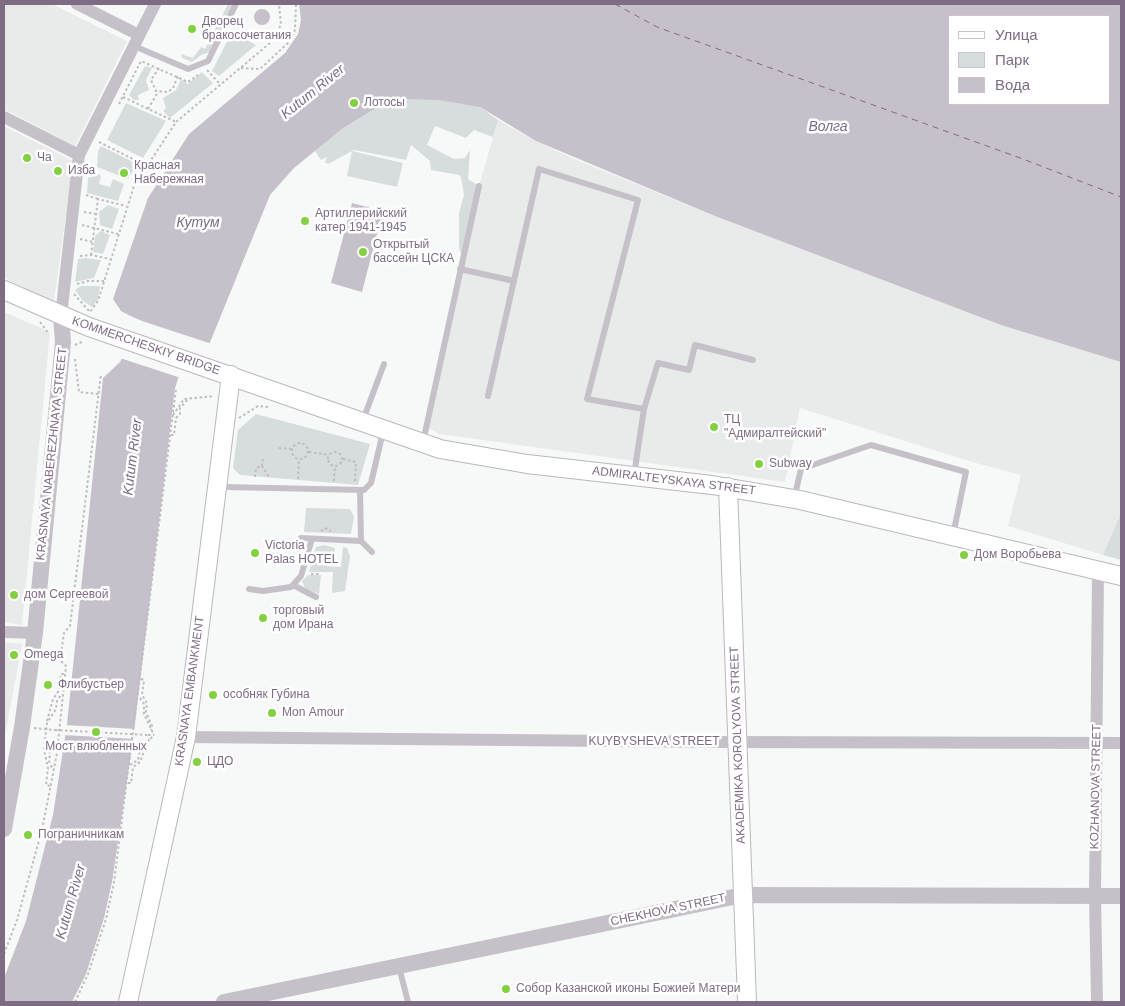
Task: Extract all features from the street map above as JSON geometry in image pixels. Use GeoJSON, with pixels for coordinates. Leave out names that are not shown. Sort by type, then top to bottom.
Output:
{"type":"FeatureCollection","features":[{"type":"Feature","properties":{"kind":"main road"},"geometry":{"type":"LineString","coordinates":[[4,290],[61,316]]}},
{"type":"Feature","properties":{"kind":"main road","name":"KOMMERCHESKIY BRIDGE"},"geometry":{"type":"LineString","coordinates":[[61,316],[87,334],[222,372]]}},
{"type":"Feature","properties":{"kind":"main road","name":"ADMIRALTEYSKAYA STREET"},"geometry":{"type":"LineString","coordinates":[[222,372],[440,449],[528,464],[728,487],[794,499],[1121,576]]}},
{"type":"Feature","properties":{"kind":"main road","name":"KRASNAYA EMBANKMENT"},"geometry":{"type":"LineString","coordinates":[[128,1002],[186,737],[222,372]]}},
{"type":"Feature","properties":{"kind":"main road","name":"AKADEMIKA KOROLYOVA STREET"},"geometry":{"type":"LineString","coordinates":[[728,487],[747,1002]]}},
{"type":"Feature","properties":{"kind":"street"},"geometry":{"type":"LineString","coordinates":[[77,4],[137,40]]}},
{"type":"Feature","properties":{"kind":"street","name":"KRASNAYA NABEREZHNAYA STREET"},"geometry":{"type":"LineString","coordinates":[[4,830],[22,727],[35,633],[63,342],[61,316],[79,155],[155,4]]}},
{"type":"Feature","properties":{"kind":"street"},"geometry":{"type":"LineString","coordinates":[[4,117],[79,155]]}},
{"type":"Feature","properties":{"kind":"street","name":"KOZHANOVA STREET"},"geometry":{"type":"LineString","coordinates":[[1097,1002],[1095,896],[1098,571]]}},
{"type":"Feature","properties":{"kind":"street"},"geometry":{"type":"LineString","coordinates":[[4,632],[35,633]]}},
{"type":"Feature","properties":{"kind":"street","name":"KUYBYSHEVA STREET"},"geometry":{"type":"LineString","coordinates":[[186,737],[1121,743]]}},
{"type":"Feature","properties":{"kind":"street","name":"CHEKHOVA STREET"},"geometry":{"type":"LineString","coordinates":[[224,1002],[251,999],[399,966],[743,895],[1121,896]]}},
{"type":"Feature","properties":{"kind":"lane"},"geometry":{"type":"LineString","coordinates":[[137,40],[188,69],[208,60],[236,4]]}},
{"type":"Feature","properties":{"kind":"lane"},"geometry":{"type":"LineString","coordinates":[[488,396],[539,169],[638,200],[586,399],[644,409]]}},
{"type":"Feature","properties":{"kind":"lane"},"geometry":{"type":"LineString","coordinates":[[423,443],[479,186]]}},
{"type":"Feature","properties":{"kind":"lane"},"geometry":{"type":"LineString","coordinates":[[460,269],[514,281]]}},
{"type":"Feature","properties":{"kind":"lane"},"geometry":{"type":"LineString","coordinates":[[634,476],[644,409],[658,363],[689,370],[695,345],[754,360]]}},
{"type":"Feature","properties":{"kind":"lane"},"geometry":{"type":"LineString","coordinates":[[362,421],[384,364]]}},
{"type":"Feature","properties":{"kind":"lane"},"geometry":{"type":"LineString","coordinates":[[225,487],[364,490],[371,483],[384,429]]}},
{"type":"Feature","properties":{"kind":"lane"},"geometry":{"type":"LineString","coordinates":[[794,499],[801,469],[871,445],[966,472],[952,536]]}},
{"type":"Feature","properties":{"kind":"lane"},"geometry":{"type":"LineString","coordinates":[[360,490],[361,541]]}},
{"type":"Feature","properties":{"kind":"lane"},"geometry":{"type":"LineString","coordinates":[[301,538],[361,541],[372,552]]}},
{"type":"Feature","properties":{"kind":"lane"},"geometry":{"type":"LineString","coordinates":[[292,586],[301,576],[312,539]]}},
{"type":"Feature","properties":{"kind":"lane"},"geometry":{"type":"LineString","coordinates":[[249,589],[263,591],[292,586],[316,597]]}},
{"type":"Feature","properties":{"kind":"lane"},"geometry":{"type":"LineString","coordinates":[[399,966],[408,1002]]}},
{"type":"Feature","properties":{"kind":"path"},"geometry":{"type":"LineString","coordinates":[[72,292],[90,312],[98,301],[134,186],[176,122],[270,42],[281,25],[280,4]]}},
{"type":"Feature","properties":{"kind":"path"},"geometry":{"type":"LineString","coordinates":[[240,68],[260,68],[288,43],[295,30],[296,4]]}},
{"type":"Feature","properties":{"kind":"path"},"geometry":{"type":"LineString","coordinates":[[114,111],[141,61],[188,82],[206,68],[220,84]]}},
{"type":"Feature","properties":{"kind":"path"},"geometry":{"type":"LineString","coordinates":[[159,68],[151,80],[152,86],[158,92],[168,92],[173,88],[178,76]]}},
{"type":"Feature","properties":{"kind":"path"},"geometry":{"type":"LineString","coordinates":[[148,109],[158,92]]}},
{"type":"Feature","properties":{"kind":"path"},"geometry":{"type":"LineString","coordinates":[[123,97],[176,122]]}},
{"type":"Feature","properties":{"kind":"path"},"geometry":{"type":"LineString","coordinates":[[96,141],[147,166]]}},
{"type":"Feature","properties":{"kind":"path"},"geometry":{"type":"LineString","coordinates":[[83,194],[127,206]]}},
{"type":"Feature","properties":{"kind":"path"},"geometry":{"type":"LineString","coordinates":[[91,255],[98,199]]}},
{"type":"Feature","properties":{"kind":"path"},"geometry":{"type":"LineString","coordinates":[[80,218],[81,211],[96,214]]}},
{"type":"Feature","properties":{"kind":"path"},"geometry":{"type":"LineString","coordinates":[[93,242],[78,239],[80,224],[118,234]]}},
{"type":"Feature","properties":{"kind":"path"},"geometry":{"type":"LineString","coordinates":[[75,256],[91,255],[110,259]]}},
{"type":"Feature","properties":{"kind":"path"},"geometry":{"type":"LineString","coordinates":[[72,286],[80,282],[104,281]]}},
{"type":"Feature","properties":{"kind":"path"},"geometry":{"type":"LineString","coordinates":[[40,322],[51,338]]}},
{"type":"Feature","properties":{"kind":"path"},"geometry":{"type":"LineString","coordinates":[[74,346],[87,334]]}},
{"type":"Feature","properties":{"kind":"path"},"geometry":{"type":"LineString","coordinates":[[75,355],[79,392],[99,394]]}},
{"type":"Feature","properties":{"kind":"path"},"geometry":{"type":"LineString","coordinates":[[4,954],[17,920],[35,857],[54,771],[66,666],[60,660],[64,633],[70,626],[101,374]]}},
{"type":"Feature","properties":{"kind":"path"},"geometry":{"type":"LineString","coordinates":[[75,1002],[88,974],[106,919],[114,882],[139,697],[176,389]]}},
{"type":"Feature","properties":{"kind":"path"},"geometry":{"type":"LineString","coordinates":[[173,415],[184,399],[215,396]]}},
{"type":"Feature","properties":{"kind":"path"},"geometry":{"type":"LineString","coordinates":[[171,435],[174,435],[176,418],[180,414],[180,408],[190,397]]}},
{"type":"Feature","properties":{"kind":"path"},"geometry":{"type":"LineString","coordinates":[[237,419],[258,406],[268,407]]}},
{"type":"Feature","properties":{"kind":"path"},"geometry":{"type":"LineString","coordinates":[[299,460],[292,455],[295,445],[302,444],[308,452]]}},
{"type":"Feature","properties":{"kind":"path"},"geometry":{"type":"LineString","coordinates":[[279,448],[292,450]]}},
{"type":"Feature","properties":{"kind":"path"},"geometry":{"type":"LineString","coordinates":[[308,452],[329,455],[337,452],[342,458],[356,462],[354,484]]}},
{"type":"Feature","properties":{"kind":"path"},"geometry":{"type":"LineString","coordinates":[[299,460],[304,458],[308,452]]}},
{"type":"Feature","properties":{"kind":"path"},"geometry":{"type":"LineString","coordinates":[[329,455],[328,461],[335,466]]}},
{"type":"Feature","properties":{"kind":"path"},"geometry":{"type":"LineString","coordinates":[[335,466],[339,464],[342,458]]}},
{"type":"Feature","properties":{"kind":"path"},"geometry":{"type":"LineString","coordinates":[[263,459],[262,466],[269,477]]}},
{"type":"Feature","properties":{"kind":"path"},"geometry":{"type":"LineString","coordinates":[[298,479],[299,460]]}},
{"type":"Feature","properties":{"kind":"path"},"geometry":{"type":"LineString","coordinates":[[255,477],[256,468],[262,466]]}},
{"type":"Feature","properties":{"kind":"path"},"geometry":{"type":"LineString","coordinates":[[334,482],[335,466]]}},
{"type":"Feature","properties":{"kind":"path"},"geometry":{"type":"LineString","coordinates":[[309,574],[322,574]]}},
{"type":"Feature","properties":{"kind":"path"},"geometry":{"type":"LineString","coordinates":[[51,786],[46,785],[48,768],[44,750],[47,723],[53,699],[58,692],[61,674],[65,674]]}},
{"type":"Feature","properties":{"kind":"path"},"geometry":{"type":"LineString","coordinates":[[141,679],[144,680],[142,695],[147,703],[150,730]]}},
{"type":"Feature","properties":{"kind":"path"},"geometry":{"type":"LineString","coordinates":[[47,723],[56,709],[57,701],[63,693]]}},
{"type":"Feature","properties":{"kind":"path"},"geometry":{"type":"LineString","coordinates":[[139,697],[144,704],[144,714],[154,735]]}},
{"type":"Feature","properties":{"kind":"path"},"geometry":{"type":"LineString","coordinates":[[22,727],[154,735]]}},
{"type":"Feature","properties":{"kind":"path"},"geometry":{"type":"LineString","coordinates":[[130,765],[138,760],[140,750],[154,735]]}},
{"type":"Feature","properties":{"kind":"path"},"geometry":{"type":"LineString","coordinates":[[46,739],[50,754],[49,761],[54,771]]}},
{"type":"Feature","properties":{"kind":"path"},"geometry":{"type":"LineString","coordinates":[[128,783],[131,783],[133,767],[140,762],[149,739]]}},
{"type":"Feature","properties":{"kind":"shaded area"},"geometry":{"type":"Polygon","coordinates":[[[4,4],[52,4],[127,41],[75,146],[4,109],[4,4]]]}},
{"type":"Feature","properties":{"kind":"shaded area"},"geometry":{"type":"Polygon","coordinates":[[[498,120],[572,158],[715,216],[1001,325],[1121,362],[1121,513],[1103,555],[1008,526],[1021,475],[972,462],[800,408],[785,482],[440,434],[427,427],[479,186],[498,120]]]}},
{"type":"Feature","properties":{"kind":"shaded area"},"geometry":{"type":"Polygon","coordinates":[[[4,126],[73,161],[54,302],[4,278],[4,126]]]}},
{"type":"Feature","properties":{"kind":"shaded area"},"geometry":{"type":"Polygon","coordinates":[[[4,312],[50,332],[22,625],[4,622],[4,312]]]}},
{"type":"Feature","properties":{"kind":"shaded area"},"geometry":{"type":"Polygon","coordinates":[[[4,642],[22,644],[4,742],[4,642]]]}},
{"type":"Feature","properties":{"kind":"green space"},"geometry":{"type":"Polygon","coordinates":[[[228,4],[234,4],[210,52],[201,55],[192,62],[182,58],[181,54],[193,58],[201,47],[205,49],[228,4]]]}},
{"type":"Feature","properties":{"kind":"green space"},"geometry":{"type":"Polygon","coordinates":[[[232,32],[256,45],[219,76],[212,71],[232,32]]]}},
{"type":"Feature","properties":{"kind":"green space"},"geometry":{"type":"Polygon","coordinates":[[[145,66],[152,68],[146,80],[149,90],[138,95],[139,100],[134,100],[129,95],[145,66]]]}},
{"type":"Feature","properties":{"kind":"green space"},"geometry":{"type":"Polygon","coordinates":[[[202,72],[213,83],[170,118],[163,111],[166,108],[163,98],[176,90],[181,79],[188,84],[202,72]]]}},
{"type":"Feature","properties":{"kind":"green space"},"geometry":{"type":"Polygon","coordinates":[[[384,78],[480,107],[498,120],[493,137],[474,130],[466,138],[435,126],[427,145],[454,159],[465,158],[470,150],[468,179],[479,186],[464,254],[460,252],[459,246],[459,213],[464,195],[459,175],[431,170],[430,161],[411,145],[406,160],[354,150],[328,164],[325,162],[327,157],[321,160],[315,151],[384,78]]]}},
{"type":"Feature","properties":{"kind":"green space"},"geometry":{"type":"Polygon","coordinates":[[[126,103],[166,121],[143,158],[107,140],[126,103]]]}},
{"type":"Feature","properties":{"kind":"green space"},"geometry":{"type":"Polygon","coordinates":[[[101,146],[137,164],[128,179],[97,167],[98,151],[101,146]]]}},
{"type":"Feature","properties":{"kind":"green space"},"geometry":{"type":"Polygon","coordinates":[[[352,151],[403,163],[397,187],[347,176],[352,151]]]}},
{"type":"Feature","properties":{"kind":"green space"},"geometry":{"type":"Polygon","coordinates":[[[99,174],[101,176],[99,184],[110,187],[113,179],[124,184],[118,201],[87,193],[88,178],[99,174]]]}},
{"type":"Feature","properties":{"kind":"green space"},"geometry":{"type":"Polygon","coordinates":[[[108,205],[119,209],[112,229],[100,225],[99,212],[108,205]]]}},
{"type":"Feature","properties":{"kind":"green space"},"geometry":{"type":"Polygon","coordinates":[[[101,231],[110,235],[103,254],[93,252],[95,236],[101,231]]]}},
{"type":"Feature","properties":{"kind":"green space"},"geometry":{"type":"Polygon","coordinates":[[[78,259],[101,260],[94,278],[75,282],[78,259]]]}},
{"type":"Feature","properties":{"kind":"green space"},"geometry":{"type":"Polygon","coordinates":[[[81,286],[100,286],[98,299],[92,307],[83,301],[75,290],[81,286]]]}},
{"type":"Feature","properties":{"kind":"green space"},"geometry":{"type":"Polygon","coordinates":[[[256,414],[370,444],[358,485],[240,475],[233,468],[238,430],[256,414]]]}},
{"type":"Feature","properties":{"kind":"green space"},"geometry":{"type":"Polygon","coordinates":[[[306,508],[350,509],[354,517],[351,534],[304,532],[306,508]]]}},
{"type":"Feature","properties":{"kind":"green space"},"geometry":{"type":"Polygon","coordinates":[[[1121,513],[1121,560],[1103,555],[1121,513]]]}},
{"type":"Feature","properties":{"kind":"green space"},"geometry":{"type":"Polygon","coordinates":[[[324,545],[335,548],[335,557],[325,560],[326,566],[341,567],[343,547],[347,548],[350,556],[345,591],[332,593],[333,572],[309,572],[316,547],[324,545]]]}},
{"type":"Feature","properties":{"kind":"green space"},"geometry":{"type":"Polygon","coordinates":[[[308,575],[321,575],[319,594],[305,588],[302,581],[308,575]]]}},
{"type":"Feature","properties":{"kind":"water","name":"Волга"},"geometry":{"type":"Polygon","coordinates":[[[299,4],[1121,4],[1121,362],[1001,325],[715,216],[536,141],[480,107],[439,100],[404,99],[374,109],[343,128],[294,168],[270,195],[202,362],[185,358],[175,388],[133,740],[112,882],[104,918],[86,974],[72,1002],[4,1002],[4,978],[26,921],[53,815],[67,724],[103,378],[120,362],[141,322],[121,311],[113,299],[148,198],[189,134],[285,53],[298,34],[301,20],[299,4]]]}},
{"type":"Feature","properties":{"kind":"water"},"geometry":{"type":"Polygon","coordinates":[[[262,9],[268,11],[270,17],[268,23],[262,25],[256,23],[254,17],[256,11],[262,9]]]}},
{"type":"Feature","properties":{"kind":"water"},"geometry":{"type":"Polygon","coordinates":[[[352,203],[383,211],[362,292],[331,283],[352,203]]]}},
{"type":"Feature","properties":{"kind":"pier"},"geometry":{"type":"Polygon","coordinates":[[[117,310],[142,321],[212,344],[204,363],[187,360],[181,378],[120,358],[138,323],[117,310]]]}},
{"type":"Feature","properties":{"kind":"pier"},"geometry":{"type":"Polygon","coordinates":[[[64,725],[136,729],[135,739],[63,735],[64,725]]]}},
{"type":"Feature","properties":{"kind":"ferry route"},"geometry":{"type":"LineString","coordinates":[[615,4],[657,27],[1023,159],[1121,197]]}},
{"type":"Feature","properties":{"kind":"place","name":"Дворец бракосочетания"},"geometry":{"type":"Point","coordinates":[192,29]}},
{"type":"Feature","properties":{"kind":"place","name":"Лотосы"},"geometry":{"type":"Point","coordinates":[354,103]}},
{"type":"Feature","properties":{"kind":"place","name":"Ча"},"geometry":{"type":"Point","coordinates":[27,158]}},
{"type":"Feature","properties":{"kind":"place","name":"Изба"},"geometry":{"type":"Point","coordinates":[58,171]}},
{"type":"Feature","properties":{"kind":"place","name":"Красная Набережная"},"geometry":{"type":"Point","coordinates":[124,173]}},
{"type":"Feature","properties":{"kind":"place","name":"Артиллерийский катер 1941-1945"},"geometry":{"type":"Point","coordinates":[305,221]}},
{"type":"Feature","properties":{"kind":"place","name":"Открытый бассейн ЦСКА"},"geometry":{"type":"Point","coordinates":[363,252]}},
{"type":"Feature","properties":{"kind":"place","name":"ТЦ \"Адмиралтейский\""},"geometry":{"type":"Point","coordinates":[714,427]}},
{"type":"Feature","properties":{"kind":"place","name":"Subway"},"geometry":{"type":"Point","coordinates":[759,464]}},
{"type":"Feature","properties":{"kind":"place","name":"Victoria Palas HOTEL"},"geometry":{"type":"Point","coordinates":[255,553]}},
{"type":"Feature","properties":{"kind":"place","name":"Дом Воробьева"},"geometry":{"type":"Point","coordinates":[964,555]}},
{"type":"Feature","properties":{"kind":"place","name":"дом Сергеевой"},"geometry":{"type":"Point","coordinates":[14,595]}},
{"type":"Feature","properties":{"kind":"place","name":"торговый дом Ирана"},"geometry":{"type":"Point","coordinates":[263,618]}},
{"type":"Feature","properties":{"kind":"place","name":"Omega"},"geometry":{"type":"Point","coordinates":[14,655]}},
{"type":"Feature","properties":{"kind":"place","name":"Флибустьер"},"geometry":{"type":"Point","coordinates":[48,685]}},
{"type":"Feature","properties":{"kind":"place","name":"особняк Губина"},"geometry":{"type":"Point","coordinates":[213,695]}},
{"type":"Feature","properties":{"kind":"place","name":"Mon Amour"},"geometry":{"type":"Point","coordinates":[272,713]}},
{"type":"Feature","properties":{"kind":"place","name":"Мост влюбленных"},"geometry":{"type":"Point","coordinates":[96,732]}},
{"type":"Feature","properties":{"kind":"place","name":"ЦДО"},"geometry":{"type":"Point","coordinates":[197,762]}},
{"type":"Feature","properties":{"kind":"place","name":"Пограничникам"},"geometry":{"type":"Point","coordinates":[28,835]}},
{"type":"Feature","properties":{"kind":"place","name":"Собор Казанской иконы Божией Матери"},"geometry":{"type":"Point","coordinates":[506,989]}},
{"type":"Feature","properties":{"kind":"water label","name":"Kutum River"},"geometry":{"type":"Point","coordinates":[313,92]}},
{"type":"Feature","properties":{"kind":"water label","name":"Кутум"},"geometry":{"type":"Point","coordinates":[198,223]}},
{"type":"Feature","properties":{"kind":"water label","name":"Kutum River"},"geometry":{"type":"Point","coordinates":[133,457]}},
{"type":"Feature","properties":{"kind":"water label","name":"Kutum River"},"geometry":{"type":"Point","coordinates":[71,902]}}]}
